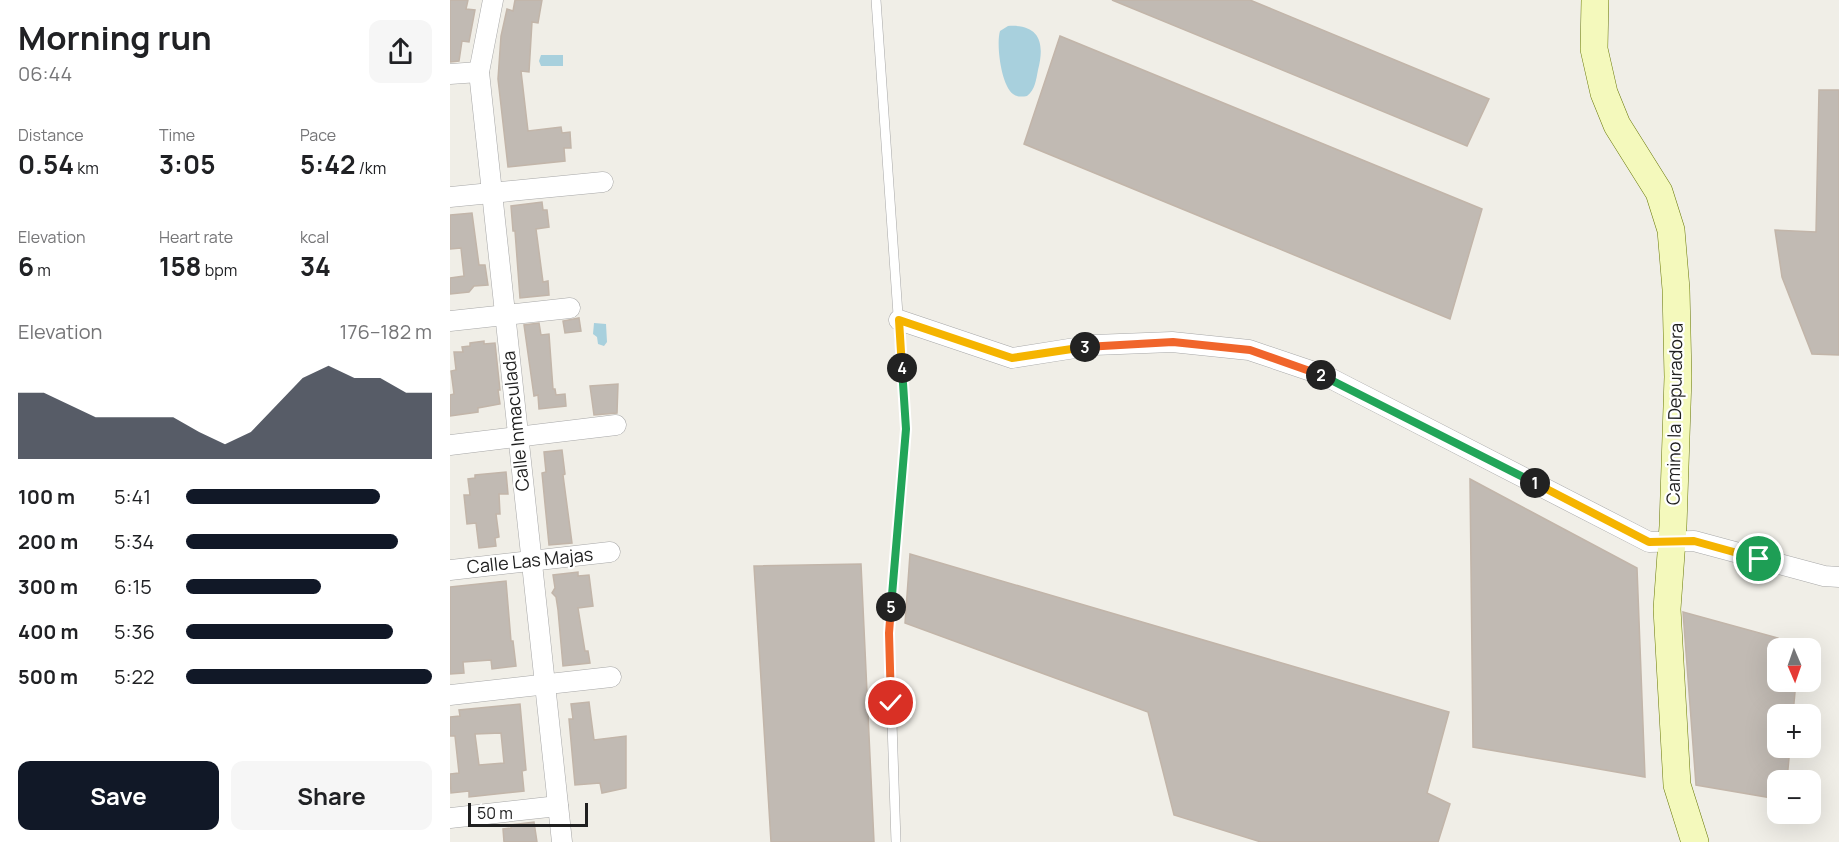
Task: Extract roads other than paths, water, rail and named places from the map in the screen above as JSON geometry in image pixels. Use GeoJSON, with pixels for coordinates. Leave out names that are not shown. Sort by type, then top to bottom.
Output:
{"type":"FeatureCollection","features":[{"type":"Feature","properties":{"kind":"street","name":"Calle Inmaculada"},"geometry":{"type":"LineString","coordinates":[[493,0],[479,72],[562,842]]}},
{"type":"Feature","properties":{"kind":"street","name":"Camino la Depuradora"},"geometry":{"type":"LineString","coordinates":[[1596,0],[1594,49],[1604,93],[1617,125],[1659,192],[1671,230],[1676,289],[1678,377],[1667,609],[1677,785],[1695,842]]}},
{"type":"Feature","properties":{"kind":"street"},"geometry":{"type":"LineString","coordinates":[[450,74],[479,72]]}},
{"type":"Feature","properties":{"kind":"street"},"geometry":{"type":"LineString","coordinates":[[450,197],[603,182]]}},
{"type":"Feature","properties":{"kind":"street"},"geometry":{"type":"LineString","coordinates":[[450,321],[570,308]]}},
{"type":"Feature","properties":{"kind":"street"},"geometry":{"type":"LineString","coordinates":[[899,320],[1012,358],[1094,345],[1139,343],[1173,342],[1250,350],[1326,376],[1649,542],[1694,541],[1824,576],[1839,577]]}},
{"type":"Feature","properties":{"kind":"street"},"geometry":{"type":"LineString","coordinates":[[450,445],[616,425]]}},
{"type":"Feature","properties":{"kind":"street","name":"Calle Las Majas"},"geometry":{"type":"LineString","coordinates":[[450,570],[610,552]]}},
{"type":"Feature","properties":{"kind":"street"},"geometry":{"type":"LineString","coordinates":[[450,695],[611,677]]}},
{"type":"Feature","properties":{"kind":"street"},"geometry":{"type":"LineString","coordinates":[[450,818],[558,806]]}},
{"type":"Feature","properties":{"kind":"lane"},"geometry":{"type":"LineString","coordinates":[[876,0],[906,429],[889,633],[896,842]]}},
{"type":"Feature","properties":{"kind":"water"},"geometry":{"type":"Polygon","coordinates":[[[1008,26],[1027,28],[1038,37],[1040,44],[1036,81],[1027,96],[1016,96],[1005,82],[999,54],[999,37],[1000,31],[1008,26]]]}},
{"type":"Feature","properties":{"kind":"water"},"geometry":{"type":"Polygon","coordinates":[[[541,55],[563,55],[563,66],[541,66],[539,61],[541,55]]]}},
{"type":"Feature","properties":{"kind":"water"},"geometry":{"type":"Polygon","coordinates":[[[594,323],[606,324],[607,342],[604,346],[598,344],[597,337],[593,334],[594,323]]]}}]}
